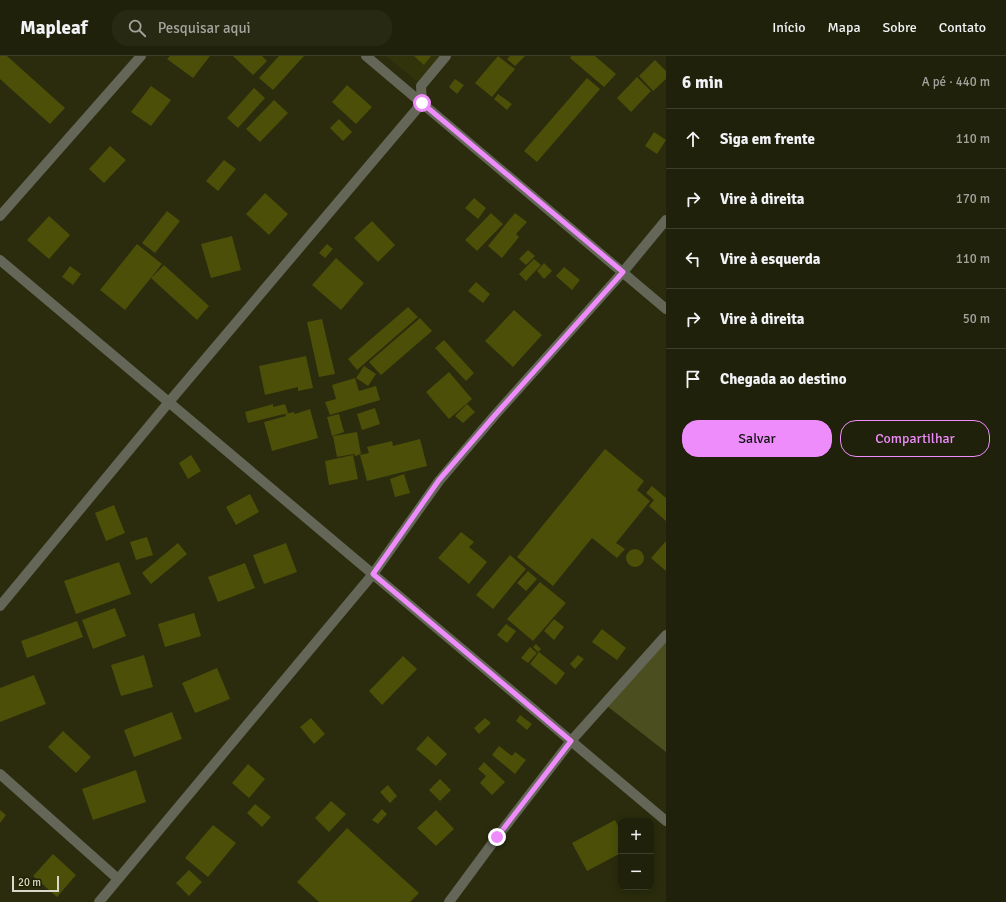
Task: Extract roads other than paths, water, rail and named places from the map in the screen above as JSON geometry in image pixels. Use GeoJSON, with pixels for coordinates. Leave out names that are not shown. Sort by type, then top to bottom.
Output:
{"type":"FeatureCollection","features":[{"type":"Feature","properties":{"kind":"street"},"geometry":{"type":"LineString","coordinates":[[0,216],[141,56]]}},
{"type":"Feature","properties":{"kind":"street"},"geometry":{"type":"LineString","coordinates":[[366,56],[666,309]]}},
{"type":"Feature","properties":{"kind":"street"},"geometry":{"type":"LineString","coordinates":[[0,606],[169,402],[422,103],[421,86],[446,56]]}},
{"type":"Feature","properties":{"kind":"street"},"geometry":{"type":"LineString","coordinates":[[99,902],[373,574],[439,480],[623,272],[666,220]]}},
{"type":"Feature","properties":{"kind":"street"},"geometry":{"type":"LineString","coordinates":[[0,260],[666,821]]}},
{"type":"Feature","properties":{"kind":"street"},"geometry":{"type":"LineString","coordinates":[[449,902],[571,741],[666,635]]}},
{"type":"Feature","properties":{"kind":"street"},"geometry":{"type":"LineString","coordinates":[[0,774],[118,879]]}}]}
